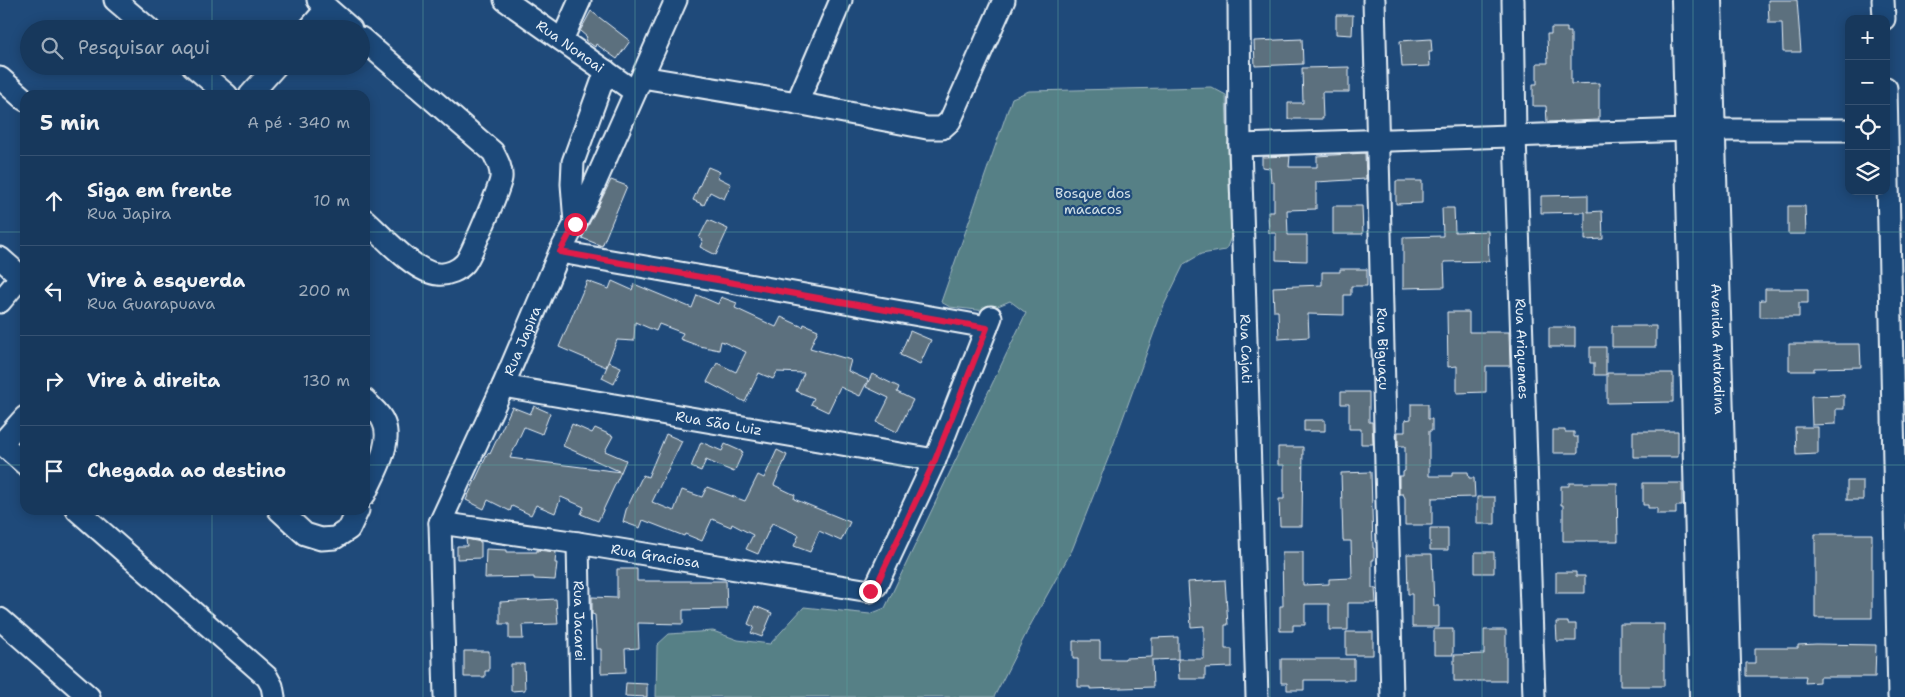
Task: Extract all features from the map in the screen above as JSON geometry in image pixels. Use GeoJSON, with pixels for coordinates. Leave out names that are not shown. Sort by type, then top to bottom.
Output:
{"type":"FeatureCollection","features":[{"type":"Feature","properties":{"kind":"main road","name":"Avenida Andradina"},"geometry":{"type":"LineString","coordinates":[[1685,0],[1700,130],[1728,697]]}},
{"type":"Feature","properties":{"kind":"main road","name":"Avenida Andradina"},"geometry":{"type":"LineString","coordinates":[[1704,697],[1700,130],[1708,0]]}},
{"type":"Feature","properties":{"kind":"street"},"geometry":{"type":"LineString","coordinates":[[115,0],[138,20]]}},
{"type":"Feature","properties":{"kind":"street","name":"Rua Nonoai"},"geometry":{"type":"LineString","coordinates":[[505,0],[606,71],[638,84]]}},
{"type":"Feature","properties":{"kind":"street"},"geometry":{"type":"LineString","coordinates":[[562,40],[580,0]]}},
{"type":"Feature","properties":{"kind":"street","name":"Rua Japira"},"geometry":{"type":"LineString","coordinates":[[445,697],[440,523],[504,386],[560,252],[587,201],[676,0]]}},
{"type":"Feature","properties":{"kind":"street"},"geometry":{"type":"LineString","coordinates":[[797,103],[841,0]]}},
{"type":"Feature","properties":{"kind":"street"},"geometry":{"type":"LineString","coordinates":[[638,84],[797,103],[927,128],[942,128],[950,121],[1004,0]]}},
{"type":"Feature","properties":{"kind":"street","name":"Rua Cajati"},"geometry":{"type":"LineString","coordinates":[[1239,0],[1240,144],[1257,697]]}},
{"type":"Feature","properties":{"kind":"street","name":"Rua Biguaçu"},"geometry":{"type":"LineString","coordinates":[[1374,0],[1392,697]]}},
{"type":"Feature","properties":{"kind":"street","name":"Rua Ariquemes"},"geometry":{"type":"LineString","coordinates":[[1513,0],[1534,697]]}},
{"type":"Feature","properties":{"kind":"street"},"geometry":{"type":"LineString","coordinates":[[1883,0],[1884,15]]}},
{"type":"Feature","properties":{"kind":"street"},"geometry":{"type":"LineString","coordinates":[[314,20],[322,4],[340,20]]}},
{"type":"Feature","properties":{"kind":"street"},"geometry":{"type":"LineString","coordinates":[[370,46],[493,152],[500,164],[501,178],[466,263],[453,272],[438,274],[419,268],[370,224]]}},
{"type":"Feature","properties":{"kind":"street"},"geometry":{"type":"LineString","coordinates":[[575,224],[572,184],[573,162],[606,71]]}},
{"type":"Feature","properties":{"kind":"street"},"geometry":{"type":"LineString","coordinates":[[204,75],[221,90]]}},
{"type":"Feature","properties":{"kind":"street"},"geometry":{"type":"LineString","coordinates":[[254,90],[268,75]]}},
{"type":"Feature","properties":{"kind":"street"},"geometry":{"type":"LineString","coordinates":[[0,78],[20,96]]}},
{"type":"Feature","properties":{"kind":"street"},"geometry":{"type":"LineString","coordinates":[[1889,105],[1893,130],[1898,697]]}},
{"type":"Feature","properties":{"kind":"street"},"geometry":{"type":"LineString","coordinates":[[1240,144],[1700,130],[1845,130]]}},
{"type":"Feature","properties":{"kind":"street"},"geometry":{"type":"LineString","coordinates":[[560,252],[989,322],[935,460]]}},
{"type":"Feature","properties":{"kind":"street"},"geometry":{"type":"LineString","coordinates":[[0,258],[20,276]]}},
{"type":"Feature","properties":{"kind":"street"},"geometry":{"type":"LineString","coordinates":[[0,302],[20,282]]}},
{"type":"Feature","properties":{"kind":"street","name":"Rua São Luiz"},"geometry":{"type":"LineString","coordinates":[[504,386],[935,460]]}},
{"type":"Feature","properties":{"kind":"street"},"geometry":{"type":"LineString","coordinates":[[370,406],[383,421],[386,440],[383,454],[370,483]]}},
{"type":"Feature","properties":{"kind":"street"},"geometry":{"type":"LineString","coordinates":[[20,423],[1,444],[20,460]]}},
{"type":"Feature","properties":{"kind":"street","name":"Rua Graciosa"},"geometry":{"type":"LineString","coordinates":[[440,523],[578,543],[870,591],[876,586],[935,460]]}},
{"type":"Feature","properties":{"kind":"street"},"geometry":{"type":"LineString","coordinates":[[83,515],[267,677],[272,686],[274,697]]}},
{"type":"Feature","properties":{"kind":"street"},"geometry":{"type":"LineString","coordinates":[[284,515],[305,534],[321,539],[335,538],[349,529],[356,515]]}},
{"type":"Feature","properties":{"kind":"street","name":"Rua Jacarei"},"geometry":{"type":"LineString","coordinates":[[578,543],[582,697]]}},
{"type":"Feature","properties":{"kind":"street"},"geometry":{"type":"LineString","coordinates":[[0,619],[89,697]]}},
{"type":"Feature","properties":{"kind":"street"},"geometry":{"type":"LineString","coordinates":[[1886,697],[1905,697]]}},
{"type":"Feature","properties":{"kind":"green space","name":"Bosque dos macacos"},"geometry":{"type":"Polygon","coordinates":[[[1211,87],[1226,95],[1231,237],[1226,250],[1201,254],[1184,264],[1164,305],[1111,451],[1072,550],[1031,624],[994,697],[656,697],[657,645],[669,634],[713,631],[738,640],[770,644],[804,607],[870,614],[885,608],[1026,313],[1010,301],[986,311],[950,307],[941,302],[1012,98],[1029,91],[1211,87]]]}},
{"type":"Feature","properties":{"kind":"building"},"geometry":{"type":"Polygon","coordinates":[[[1768,0],[1797,0],[1801,52],[1783,52],[1782,23],[1769,23],[1768,0]]]}},
{"type":"Feature","properties":{"kind":"building"},"geometry":{"type":"Polygon","coordinates":[[[591,11],[630,41],[617,59],[596,44],[595,47],[585,40],[587,37],[580,31],[591,11]]]}},
{"type":"Feature","properties":{"kind":"building"},"geometry":{"type":"Polygon","coordinates":[[[1336,15],[1353,15],[1352,35],[1336,34],[1336,15]]]}},
{"type":"Feature","properties":{"kind":"building"},"geometry":{"type":"Polygon","coordinates":[[[1551,28],[1567,28],[1567,32],[1571,32],[1571,84],[1599,83],[1599,120],[1547,122],[1546,106],[1533,106],[1533,84],[1537,84],[1537,63],[1548,63],[1547,34],[1551,34],[1551,28]]]}},
{"type":"Feature","properties":{"kind":"building"},"geometry":{"type":"Polygon","coordinates":[[[1302,39],[1303,64],[1255,66],[1254,41],[1302,39]]]}},
{"type":"Feature","properties":{"kind":"building"},"geometry":{"type":"Polygon","coordinates":[[[1431,39],[1432,52],[1429,52],[1430,66],[1402,67],[1400,41],[1431,39]]]}},
{"type":"Feature","properties":{"kind":"building"},"geometry":{"type":"Polygon","coordinates":[[[1349,67],[1349,92],[1322,92],[1323,119],[1288,119],[1288,103],[1303,103],[1302,68],[1349,67]]]}},
{"type":"Feature","properties":{"kind":"building"},"geometry":{"type":"Polygon","coordinates":[[[1365,153],[1366,179],[1316,182],[1316,209],[1287,210],[1288,235],[1307,235],[1307,261],[1276,260],[1276,233],[1269,233],[1268,212],[1274,212],[1274,182],[1271,182],[1270,168],[1262,167],[1262,157],[1290,156],[1289,167],[1317,167],[1317,156],[1365,153]]]}},
{"type":"Feature","properties":{"kind":"building"},"geometry":{"type":"Polygon","coordinates":[[[708,167],[720,172],[717,177],[731,184],[724,199],[710,192],[704,205],[693,200],[708,167]]]}},
{"type":"Feature","properties":{"kind":"building"},"geometry":{"type":"Polygon","coordinates":[[[611,180],[627,186],[602,246],[582,238],[611,180]]]}},
{"type":"Feature","properties":{"kind":"building"},"geometry":{"type":"Polygon","coordinates":[[[1396,181],[1422,181],[1422,203],[1396,204],[1396,181]]]}},
{"type":"Feature","properties":{"kind":"building"},"geometry":{"type":"Polygon","coordinates":[[[1588,195],[1588,212],[1602,211],[1603,239],[1585,240],[1585,212],[1541,213],[1541,196],[1588,195]]]}},
{"type":"Feature","properties":{"kind":"building"},"geometry":{"type":"Polygon","coordinates":[[[1333,206],[1362,206],[1363,234],[1333,234],[1333,206]]]}},
{"type":"Feature","properties":{"kind":"building"},"geometry":{"type":"Polygon","coordinates":[[[1788,206],[1805,206],[1806,234],[1788,234],[1788,206]]]}},
{"type":"Feature","properties":{"kind":"building"},"geometry":{"type":"Polygon","coordinates":[[[1442,208],[1454,208],[1455,232],[1488,231],[1489,261],[1444,262],[1445,287],[1403,288],[1403,237],[1443,236],[1442,208]]]}},
{"type":"Feature","properties":{"kind":"building"},"geometry":{"type":"Polygon","coordinates":[[[708,220],[728,229],[716,255],[700,247],[703,240],[699,238],[708,220]]]}},
{"type":"Feature","properties":{"kind":"building"},"geometry":{"type":"Polygon","coordinates":[[[1340,269],[1367,269],[1367,286],[1351,286],[1351,295],[1344,295],[1344,315],[1308,314],[1309,337],[1279,339],[1278,311],[1274,311],[1273,287],[1322,285],[1322,272],[1340,272],[1340,269]]]}},
{"type":"Feature","properties":{"kind":"building"},"geometry":{"type":"Polygon","coordinates":[[[587,281],[609,289],[612,281],[632,290],[634,284],[692,308],[697,295],[718,304],[721,297],[737,303],[735,308],[776,327],[781,317],[803,327],[804,324],[818,330],[810,348],[851,360],[848,371],[868,380],[860,396],[840,387],[828,412],[811,404],[814,398],[796,391],[804,373],[777,372],[773,379],[759,373],[745,402],[707,382],[717,363],[736,372],[746,352],[721,341],[719,350],[699,346],[680,339],[683,333],[659,324],[656,331],[635,322],[634,341],[617,340],[606,367],[559,347],[587,281]]]}},
{"type":"Feature","properties":{"kind":"building"},"geometry":{"type":"Polygon","coordinates":[[[1765,289],[1808,289],[1808,303],[1799,303],[1799,317],[1760,317],[1760,300],[1765,300],[1765,289]]]}},
{"type":"Feature","properties":{"kind":"building"},"geometry":{"type":"Polygon","coordinates":[[[1447,312],[1469,312],[1469,332],[1509,332],[1510,366],[1486,366],[1486,392],[1457,393],[1457,366],[1448,367],[1447,312]]]}},
{"type":"Feature","properties":{"kind":"building"},"geometry":{"type":"Polygon","coordinates":[[[1612,326],[1656,326],[1656,347],[1612,347],[1612,326]]]}},
{"type":"Feature","properties":{"kind":"building"},"geometry":{"type":"Polygon","coordinates":[[[1549,327],[1575,327],[1575,347],[1549,347],[1549,327]]]}},
{"type":"Feature","properties":{"kind":"building"},"geometry":{"type":"Polygon","coordinates":[[[910,331],[931,340],[920,364],[900,355],[910,331]]]}},
{"type":"Feature","properties":{"kind":"building"},"geometry":{"type":"Polygon","coordinates":[[[1789,344],[1860,344],[1861,367],[1814,368],[1814,371],[1789,371],[1789,344]]]}},
{"type":"Feature","properties":{"kind":"building"},"geometry":{"type":"Polygon","coordinates":[[[1590,347],[1606,347],[1606,375],[1594,375],[1594,363],[1590,363],[1590,347]]]}},
{"type":"Feature","properties":{"kind":"building"},"geometry":{"type":"Polygon","coordinates":[[[609,362],[621,367],[614,384],[602,378],[609,362]]]}},
{"type":"Feature","properties":{"kind":"building"},"geometry":{"type":"Polygon","coordinates":[[[1607,373],[1673,373],[1673,402],[1607,403],[1607,373]]]}},
{"type":"Feature","properties":{"kind":"building"},"geometry":{"type":"Polygon","coordinates":[[[872,374],[899,387],[897,392],[913,400],[897,432],[877,422],[889,398],[866,387],[872,374]]]}},
{"type":"Feature","properties":{"kind":"building"},"geometry":{"type":"Polygon","coordinates":[[[1341,392],[1369,392],[1369,422],[1372,422],[1373,444],[1361,444],[1361,429],[1349,429],[1349,404],[1341,404],[1341,392]]]}},
{"type":"Feature","properties":{"kind":"building"},"geometry":{"type":"Polygon","coordinates":[[[1844,395],[1844,409],[1836,409],[1836,424],[1812,425],[1811,396],[1844,395]]]}},
{"type":"Feature","properties":{"kind":"building"},"geometry":{"type":"Polygon","coordinates":[[[1411,404],[1428,404],[1428,419],[1432,419],[1432,431],[1429,431],[1429,476],[1452,476],[1452,472],[1468,472],[1469,478],[1474,478],[1475,497],[1432,498],[1432,525],[1405,525],[1405,498],[1403,494],[1399,494],[1399,476],[1403,476],[1405,471],[1405,446],[1398,446],[1398,432],[1405,432],[1405,420],[1411,419],[1411,404]]]}},
{"type":"Feature","properties":{"kind":"building"},"geometry":{"type":"Polygon","coordinates":[[[534,406],[550,413],[542,434],[524,427],[510,458],[621,472],[598,521],[581,514],[584,507],[561,497],[555,513],[536,505],[531,515],[512,506],[510,511],[488,500],[484,509],[466,500],[512,407],[530,414],[534,406]]]}},
{"type":"Feature","properties":{"kind":"building"},"geometry":{"type":"Polygon","coordinates":[[[1304,420],[1325,420],[1325,431],[1304,431],[1304,420]]]}},
{"type":"Feature","properties":{"kind":"building"},"geometry":{"type":"Polygon","coordinates":[[[572,424],[592,433],[595,428],[613,436],[605,451],[626,460],[621,472],[563,446],[572,424]]]}},
{"type":"Feature","properties":{"kind":"building"},"geometry":{"type":"Polygon","coordinates":[[[1795,427],[1818,427],[1818,454],[1796,455],[1795,427]]]}},
{"type":"Feature","properties":{"kind":"building"},"geometry":{"type":"Polygon","coordinates":[[[1553,430],[1574,432],[1574,437],[1578,437],[1578,453],[1553,453],[1553,430]]]}},
{"type":"Feature","properties":{"kind":"building"},"geometry":{"type":"Polygon","coordinates":[[[1633,431],[1678,431],[1678,457],[1633,457],[1633,431]]]}},
{"type":"Feature","properties":{"kind":"building"},"geometry":{"type":"Polygon","coordinates":[[[666,434],[682,441],[652,502],[674,511],[682,490],[702,497],[707,487],[745,501],[758,475],[764,478],[777,450],[787,455],[774,485],[795,495],[794,499],[850,522],[841,541],[819,531],[810,552],[794,546],[799,535],[772,523],[758,554],[746,549],[753,535],[732,524],[731,527],[712,519],[702,541],[643,520],[640,528],[623,522],[626,510],[643,475],[648,477],[666,434]]]}},
{"type":"Feature","properties":{"kind":"building"},"geometry":{"type":"Polygon","coordinates":[[[701,442],[722,451],[725,444],[743,452],[734,472],[706,460],[701,471],[691,467],[701,442]]]}},
{"type":"Feature","properties":{"kind":"building"},"geometry":{"type":"Polygon","coordinates":[[[1278,447],[1303,447],[1302,526],[1280,526],[1279,499],[1284,499],[1284,465],[1278,465],[1278,447]]]}},
{"type":"Feature","properties":{"kind":"building"},"geometry":{"type":"Polygon","coordinates":[[[1371,472],[1374,548],[1372,588],[1375,588],[1376,603],[1348,603],[1348,630],[1329,630],[1329,604],[1305,604],[1305,625],[1293,625],[1293,631],[1280,631],[1280,606],[1283,606],[1282,552],[1303,552],[1303,585],[1329,584],[1329,579],[1352,578],[1351,541],[1343,541],[1341,473],[1371,472]]]}},
{"type":"Feature","properties":{"kind":"building"},"geometry":{"type":"Polygon","coordinates":[[[1847,481],[1863,481],[1863,500],[1847,500],[1847,481]]]}},
{"type":"Feature","properties":{"kind":"building"},"geometry":{"type":"Polygon","coordinates":[[[1569,483],[1617,483],[1618,541],[1563,541],[1561,486],[1569,486],[1569,483]]]}},
{"type":"Feature","properties":{"kind":"building"},"geometry":{"type":"Polygon","coordinates":[[[1643,483],[1682,483],[1682,506],[1676,506],[1676,514],[1657,514],[1657,508],[1648,508],[1648,505],[1643,505],[1643,483]]]}},
{"type":"Feature","properties":{"kind":"building"},"geometry":{"type":"Polygon","coordinates":[[[1477,497],[1495,497],[1495,524],[1477,524],[1477,497]]]}},
{"type":"Feature","properties":{"kind":"building"},"geometry":{"type":"Polygon","coordinates":[[[1430,528],[1448,528],[1448,550],[1430,550],[1430,528]]]}},
{"type":"Feature","properties":{"kind":"building"},"geometry":{"type":"Polygon","coordinates":[[[1815,534],[1872,534],[1872,618],[1815,618],[1815,534]]]}},
{"type":"Feature","properties":{"kind":"building"},"geometry":{"type":"Polygon","coordinates":[[[466,539],[481,542],[481,558],[457,559],[457,546],[467,546],[466,539]]]}},
{"type":"Feature","properties":{"kind":"building"},"geometry":{"type":"Polygon","coordinates":[[[486,549],[507,550],[507,552],[537,552],[537,550],[556,552],[555,580],[534,579],[534,577],[485,578],[486,549]]]}},
{"type":"Feature","properties":{"kind":"building"},"geometry":{"type":"Polygon","coordinates":[[[1475,552],[1494,552],[1494,573],[1475,573],[1475,552]]]}},
{"type":"Feature","properties":{"kind":"building"},"geometry":{"type":"Polygon","coordinates":[[[1407,554],[1432,554],[1434,606],[1439,606],[1439,627],[1412,627],[1412,594],[1408,594],[1407,554]]]}},
{"type":"Feature","properties":{"kind":"building"},"geometry":{"type":"Polygon","coordinates":[[[617,569],[637,569],[637,581],[726,581],[727,609],[683,610],[683,624],[638,623],[639,648],[625,649],[626,672],[601,673],[601,649],[597,649],[595,615],[592,614],[592,597],[617,598],[617,569]]]}},
{"type":"Feature","properties":{"kind":"building"},"geometry":{"type":"Polygon","coordinates":[[[1556,572],[1576,572],[1576,576],[1585,576],[1585,593],[1556,593],[1556,572]]]}},
{"type":"Feature","properties":{"kind":"building"},"geometry":{"type":"Polygon","coordinates":[[[1225,580],[1228,625],[1225,625],[1225,649],[1232,649],[1232,667],[1205,668],[1205,679],[1179,679],[1178,659],[1204,659],[1204,626],[1191,627],[1188,582],[1225,580]]]}},
{"type":"Feature","properties":{"kind":"building"},"geometry":{"type":"Polygon","coordinates":[[[556,599],[558,624],[522,625],[523,639],[509,639],[509,624],[500,624],[500,602],[556,599]]]}},
{"type":"Feature","properties":{"kind":"building"},"geometry":{"type":"Polygon","coordinates":[[[755,606],[772,613],[762,637],[751,633],[754,627],[748,624],[755,606]]]}},
{"type":"Feature","properties":{"kind":"building"},"geometry":{"type":"Polygon","coordinates":[[[1556,622],[1576,624],[1576,641],[1557,641],[1556,622]]]}},
{"type":"Feature","properties":{"kind":"building"},"geometry":{"type":"Polygon","coordinates":[[[1620,624],[1664,624],[1664,686],[1620,686],[1620,624]]]}},
{"type":"Feature","properties":{"kind":"building"},"geometry":{"type":"Polygon","coordinates":[[[1434,629],[1453,629],[1453,655],[1434,655],[1434,629]]]}},
{"type":"Feature","properties":{"kind":"building"},"geometry":{"type":"Polygon","coordinates":[[[1484,630],[1506,630],[1506,681],[1454,681],[1454,655],[1484,654],[1484,630]]]}},
{"type":"Feature","properties":{"kind":"building"},"geometry":{"type":"Polygon","coordinates":[[[1346,632],[1373,632],[1373,655],[1346,655],[1346,632]]]}},
{"type":"Feature","properties":{"kind":"building"},"geometry":{"type":"Polygon","coordinates":[[[1178,637],[1178,659],[1152,660],[1153,687],[1090,689],[1090,687],[1078,687],[1078,659],[1073,659],[1073,641],[1100,641],[1100,659],[1125,659],[1152,657],[1152,638],[1178,637]]]}},
{"type":"Feature","properties":{"kind":"building"},"geometry":{"type":"Polygon","coordinates":[[[1798,645],[1876,645],[1875,677],[1819,677],[1819,682],[1805,683],[1806,676],[1746,676],[1746,663],[1755,663],[1755,648],[1798,648],[1798,645]]]}},
{"type":"Feature","properties":{"kind":"building"},"geometry":{"type":"Polygon","coordinates":[[[464,651],[489,651],[489,671],[485,671],[485,677],[464,677],[464,651]]]}},
{"type":"Feature","properties":{"kind":"building"},"geometry":{"type":"Polygon","coordinates":[[[1281,659],[1354,659],[1354,680],[1304,680],[1304,690],[1287,690],[1287,683],[1281,683],[1281,659]]]}},
{"type":"Feature","properties":{"kind":"building"},"geometry":{"type":"Polygon","coordinates":[[[511,664],[524,664],[525,690],[511,691],[511,664]]]}},
{"type":"Feature","properties":{"kind":"building"},"geometry":{"type":"Polygon","coordinates":[[[626,683],[647,684],[647,697],[625,696],[626,683]]]}},
{"type":"Feature","properties":{"kind":"route"},"geometry":{"type":"LineString","coordinates":[[575,224],[560,252],[987,328],[935,460],[876,586],[870,591]]}}]}
